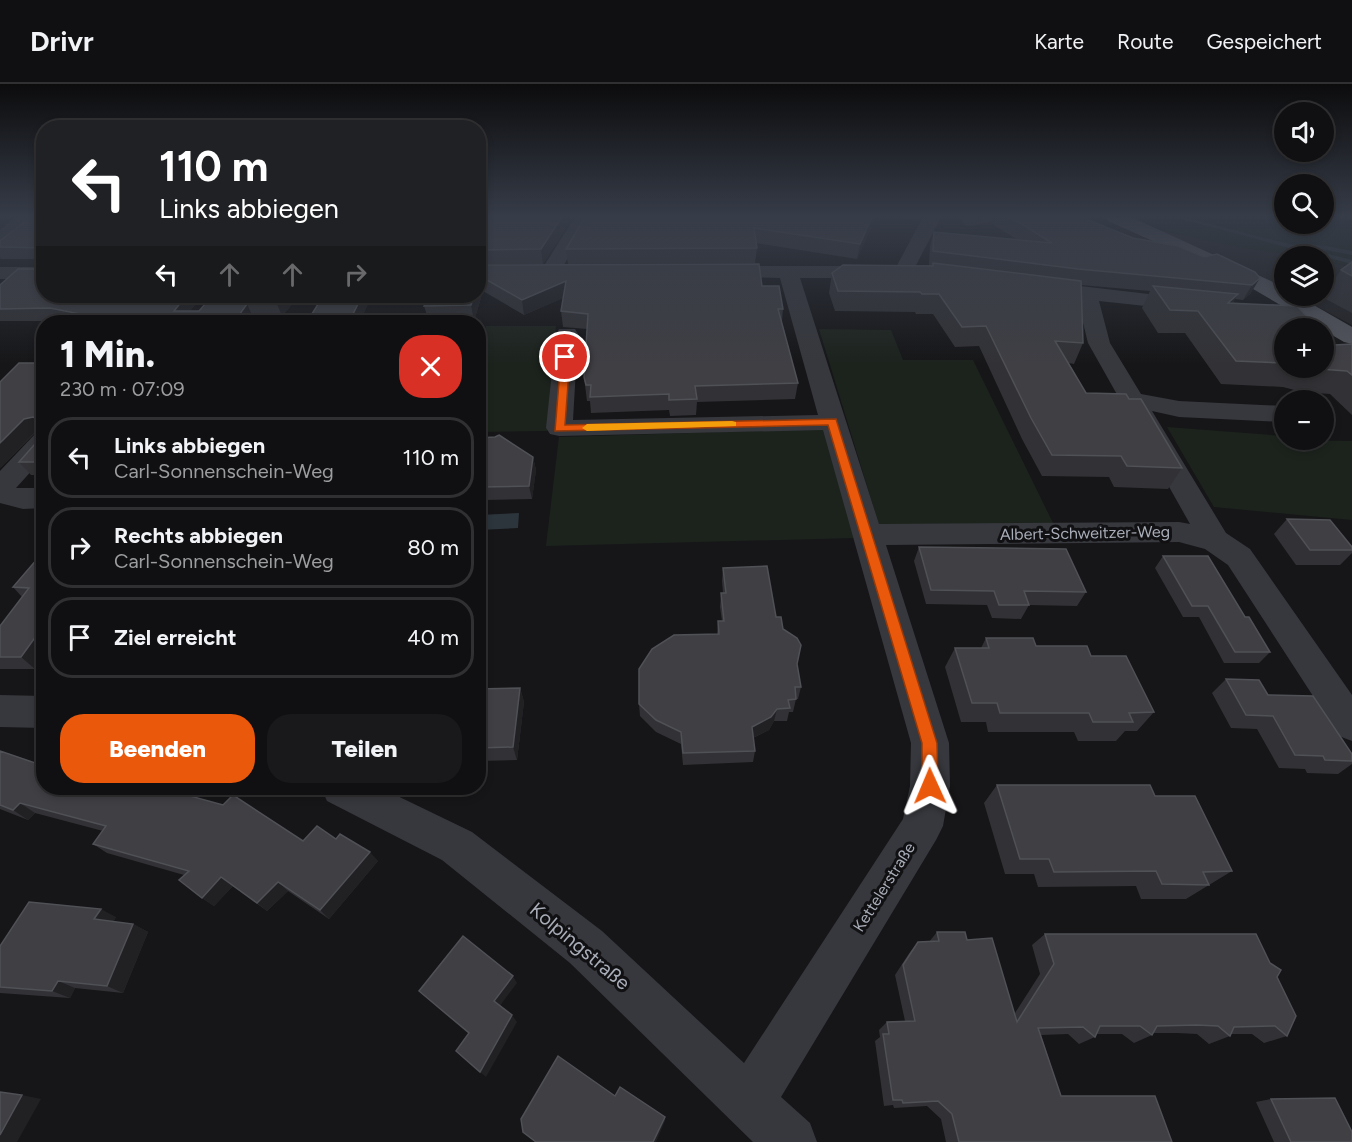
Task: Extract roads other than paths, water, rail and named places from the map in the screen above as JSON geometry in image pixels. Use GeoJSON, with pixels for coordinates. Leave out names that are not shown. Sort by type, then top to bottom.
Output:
{"type":"FeatureCollection","features":[{"type":"Feature","properties":{"kind":"main road"},"geometry":{"type":"LineString","coordinates":[[1227,266],[1258,281],[1352,337]]}},
{"type":"Feature","properties":{"kind":"street"},"geometry":{"type":"LineString","coordinates":[[550,272],[553,266]]}},
{"type":"Feature","properties":{"kind":"street"},"geometry":{"type":"LineString","coordinates":[[903,271],[905,266]]}},
{"type":"Feature","properties":{"kind":"street"},"geometry":{"type":"LineString","coordinates":[[693,272],[903,271],[926,273]]}},
{"type":"Feature","properties":{"kind":"street"},"geometry":{"type":"LineString","coordinates":[[526,272],[574,272]]}},
{"type":"Feature","properties":{"kind":"street","name":"Kettelerstraße"},"geometry":{"type":"LineString","coordinates":[[749,1101],[922,826],[930,786],[930,743],[788,272]]}},
{"type":"Feature","properties":{"kind":"street"},"geometry":{"type":"LineString","coordinates":[[0,273],[36,273]]}},
{"type":"Feature","properties":{"kind":"street"},"geometry":{"type":"LineString","coordinates":[[1017,284],[1087,294],[1216,307]]}},
{"type":"Feature","properties":{"kind":"street"},"geometry":{"type":"LineString","coordinates":[[1087,294],[1099,344],[1215,541]]}},
{"type":"Feature","properties":{"kind":"street"},"geometry":{"type":"LineString","coordinates":[[1274,312],[1319,316]]}},
{"type":"Feature","properties":{"kind":"street"},"geometry":{"type":"LineString","coordinates":[[567,334],[559,428],[832,422]]}},
{"type":"Feature","properties":{"kind":"street"},"geometry":{"type":"LineString","coordinates":[[1132,400],[1179,409],[1274,414]]}},
{"type":"Feature","properties":{"kind":"street"},"geometry":{"type":"LineString","coordinates":[[0,515],[17,495],[36,457]]}},
{"type":"Feature","properties":{"kind":"street","name":"Albert-Schweitzer-Weg"},"geometry":{"type":"LineString","coordinates":[[866,535],[1179,532],[1215,541],[1239,557],[1352,725]]}},
{"type":"Feature","properties":{"kind":"street"},"geometry":{"type":"LineString","coordinates":[[0,711],[36,712]]}},
{"type":"Feature","properties":{"kind":"street","name":"Kolpingstraße"},"geometry":{"type":"LineString","coordinates":[[355,795],[457,846],[586,947],[791,1142]]}}]}
